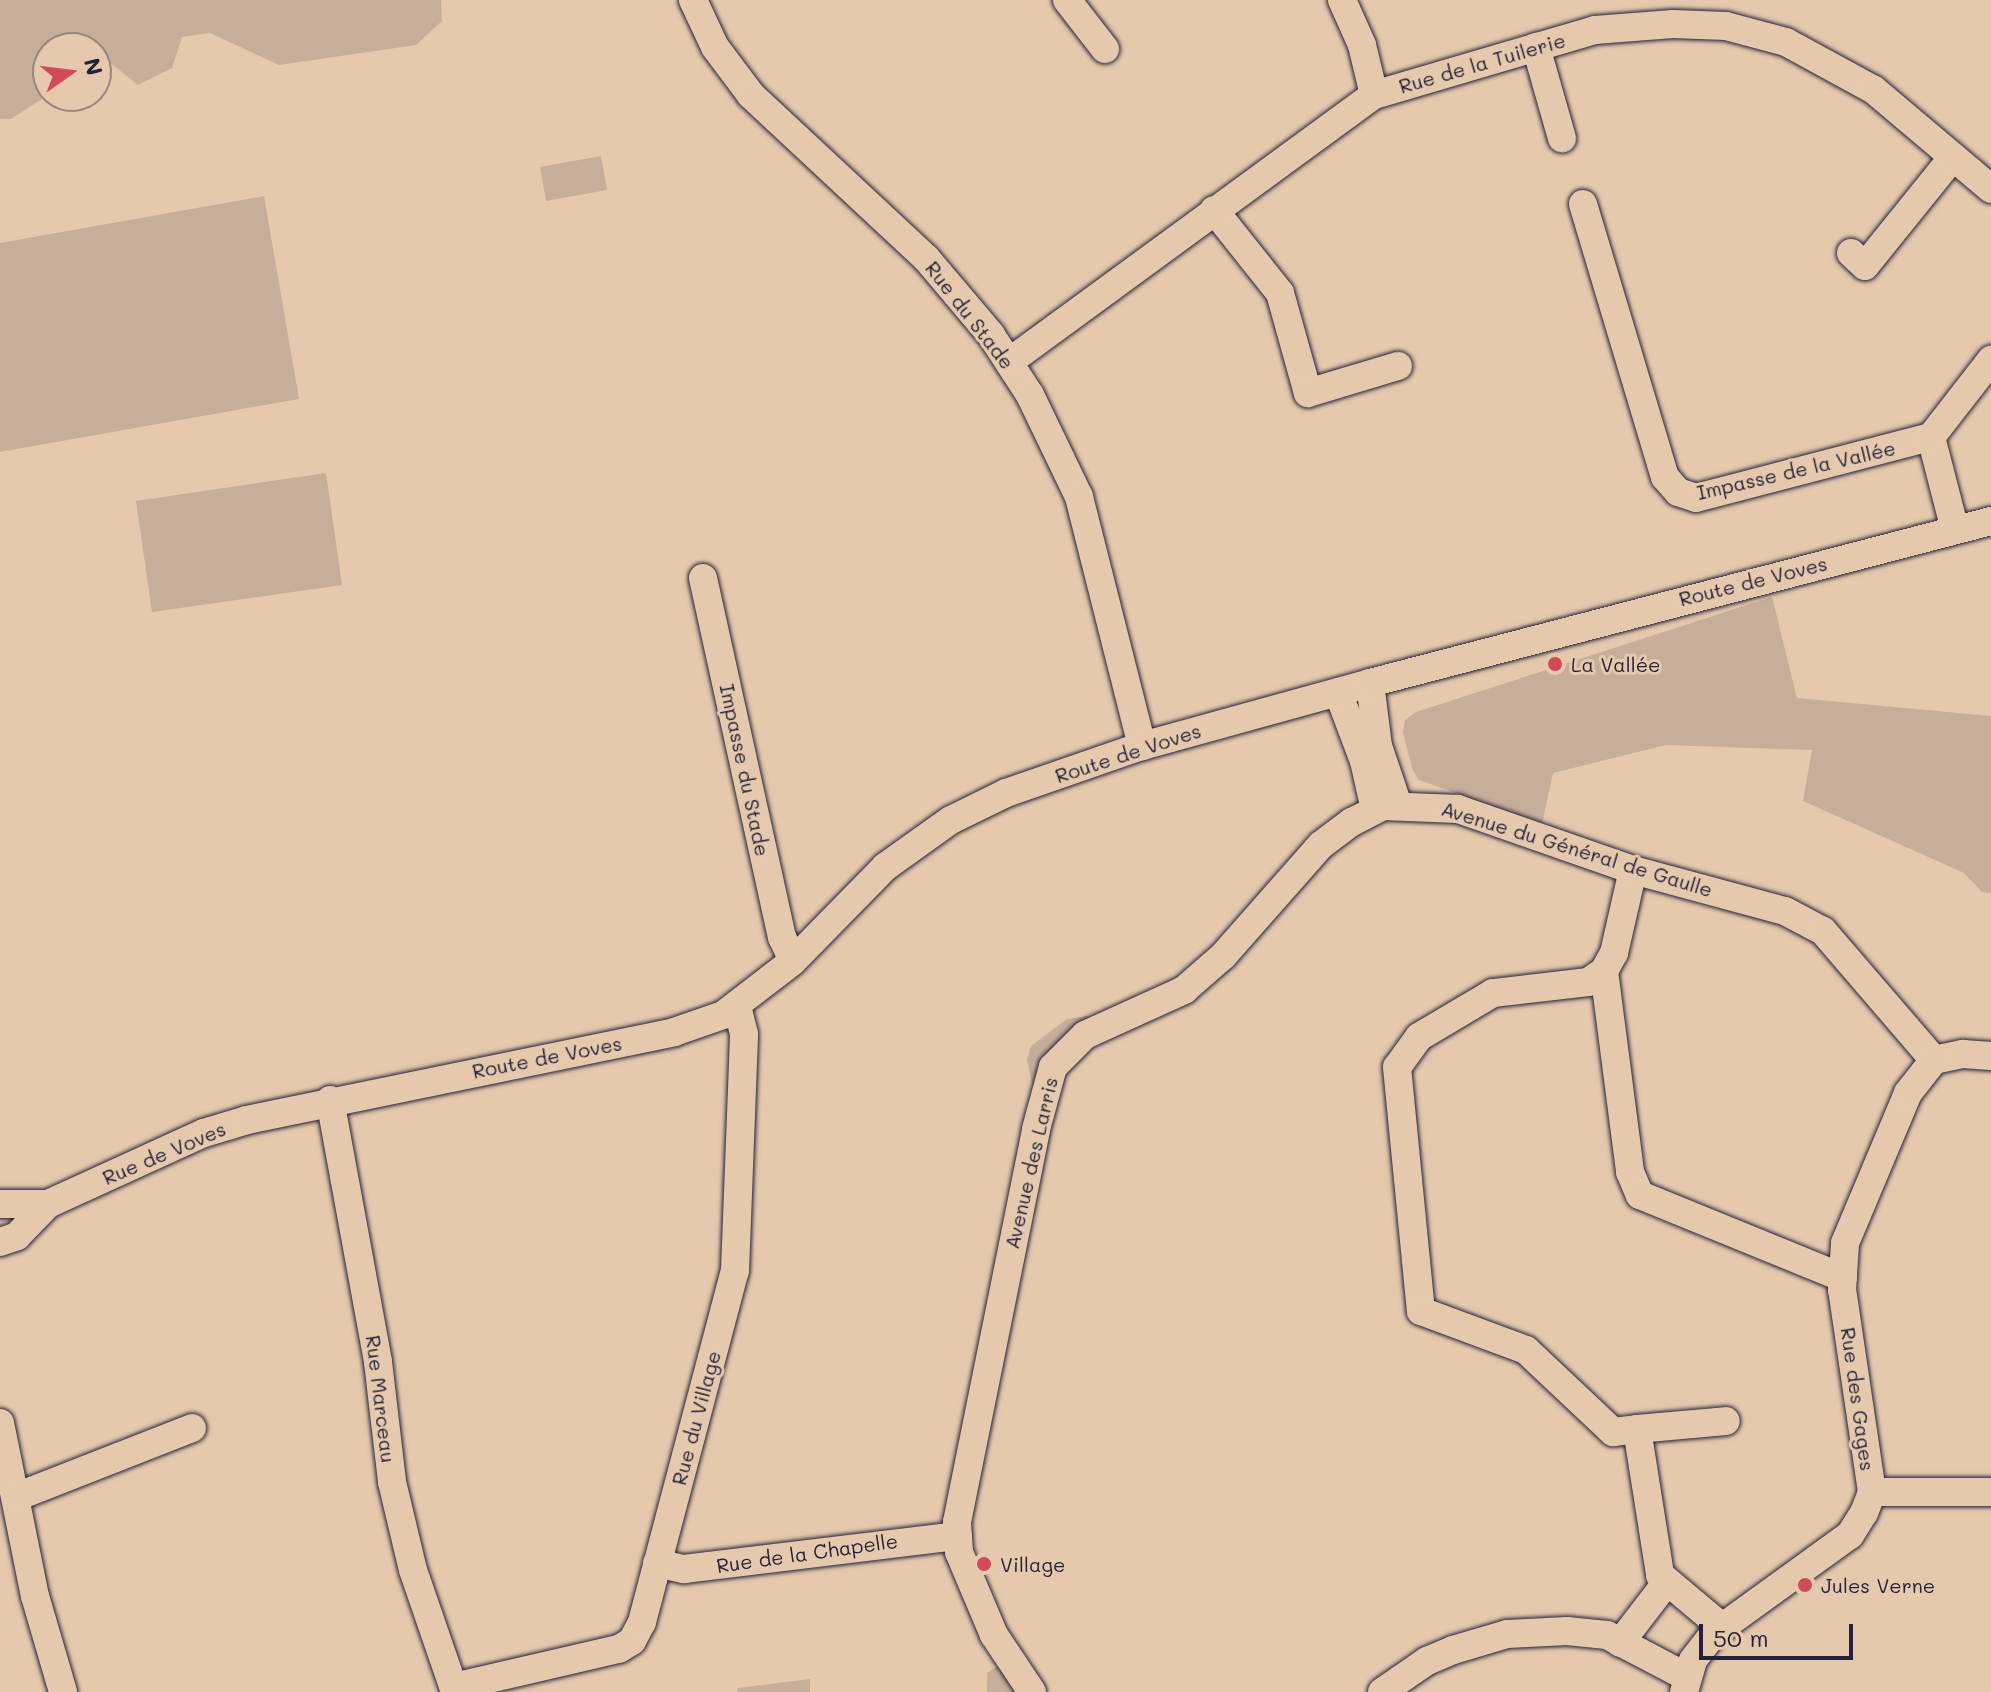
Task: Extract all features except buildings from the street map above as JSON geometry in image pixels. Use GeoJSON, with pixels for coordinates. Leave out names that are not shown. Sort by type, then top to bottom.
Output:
{"type":"FeatureCollection","features":[{"type":"Feature","properties":{"kind":"street","name":"Rue du Stade"},"geometry":{"type":"LineString","coordinates":[[693,0],[715,47],[751,95],[926,258],[1009,362],[1079,497],[1142,746]]}},
{"type":"Feature","properties":{"kind":"street"},"geometry":{"type":"LineString","coordinates":[[1067,0],[1105,49]]}},
{"type":"Feature","properties":{"kind":"street"},"geometry":{"type":"LineString","coordinates":[[1342,0],[1362,45],[1374,95]]}},
{"type":"Feature","properties":{"kind":"street","name":"Rue de la Tuilerie"},"geometry":{"type":"LineString","coordinates":[[1009,362],[1374,95],[1595,30],[1673,24],[1726,26],[1786,42],[1836,65],[1991,189]]}},
{"type":"Feature","properties":{"kind":"street"},"geometry":{"type":"LineString","coordinates":[[1536,47],[1562,138]]}},
{"type":"Feature","properties":{"kind":"street"},"geometry":{"type":"LineString","coordinates":[[1851,253],[1865,266],[1953,157]]}},
{"type":"Feature","properties":{"kind":"street","name":"Impasse de la Vallée"},"geometry":{"type":"LineString","coordinates":[[1583,204],[1665,477],[1678,492],[1696,498],[1931,437]]}},
{"type":"Feature","properties":{"kind":"street"},"geometry":{"type":"LineString","coordinates":[[1214,210],[1280,293],[1308,393],[1398,366]]}},
{"type":"Feature","properties":{"kind":"street"},"geometry":{"type":"LineString","coordinates":[[1955,530],[1931,437],[1991,360]]}},
{"type":"Feature","properties":{"kind":"street","name":"Route de Voves"},"geometry":{"type":"LineString","coordinates":[[330,1100],[674,1032],[737,1006],[793,961],[885,867],[951,820],[1006,793],[1142,746],[1370,683],[1991,521]]}},
{"type":"Feature","properties":{"kind":"street","name":"Impasse du Stade"},"geometry":{"type":"LineString","coordinates":[[703,578],[782,937],[793,961]]}},
{"type":"Feature","properties":{"kind":"street"},"geometry":{"type":"LineString","coordinates":[[1370,683],[1385,807]]}},
{"type":"Feature","properties":{"kind":"street"},"geometry":{"type":"LineString","coordinates":[[1338,692],[1385,807]]}},
{"type":"Feature","properties":{"kind":"street","name":"Avenue du Général de Gaulle"},"geometry":{"type":"LineString","coordinates":[[1385,807],[1458,809],[1633,870],[1785,911],[1823,931],[1934,1060]]}},
{"type":"Feature","properties":{"kind":"street","name":"Avenue des Larris"},"geometry":{"type":"LineString","coordinates":[[1032,1692],[994,1635],[959,1552],[958,1536],[961,1485],[1053,1067],[1085,1035],[1184,990],[1223,956],[1321,845],[1385,807]]}},
{"type":"Feature","properties":{"kind":"street"},"geometry":{"type":"LineString","coordinates":[[1633,870],[1614,953],[1604,971],[1588,982],[1493,993],[1419,1037],[1397,1067],[1421,1311],[1526,1350],[1613,1432],[1726,1421]]}},
{"type":"Feature","properties":{"kind":"street"},"geometry":{"type":"LineString","coordinates":[[1604,971],[1630,1172],[1640,1195],[1843,1278]]}},
{"type":"Feature","properties":{"kind":"street","name":"Rue du Village"},"geometry":{"type":"LineString","coordinates":[[455,1689],[601,1655],[632,1641],[657,1563],[735,1271],[744,1034],[737,1006]]}},
{"type":"Feature","properties":{"kind":"street"},"geometry":{"type":"LineString","coordinates":[[1934,1060],[1963,1054],[1991,1056]]}},
{"type":"Feature","properties":{"kind":"street","name":"Rue des Gages"},"geometry":{"type":"LineString","coordinates":[[1686,1685],[1693,1660],[1723,1628],[1850,1535],[1872,1492],[1843,1278],[1845,1243],[1908,1093],[1934,1060]]}},
{"type":"Feature","properties":{"kind":"street","name":"Rue de Voves"},"geometry":{"type":"LineString","coordinates":[[0,1242],[17,1236],[48,1204],[204,1133],[330,1100]]}},
{"type":"Feature","properties":{"kind":"street","name":"Rue Marceau"},"geometry":{"type":"LineString","coordinates":[[330,1100],[378,1362],[392,1482],[413,1570],[455,1689]]}},
{"type":"Feature","properties":{"kind":"street","name":"Rue de Voves"},"geometry":{"type":"LineString","coordinates":[[0,1204],[48,1204]]}},
{"type":"Feature","properties":{"kind":"street"},"geometry":{"type":"LineString","coordinates":[[0,1423],[35,1596],[63,1692]]}},
{"type":"Feature","properties":{"kind":"street"},"geometry":{"type":"LineString","coordinates":[[16,1497],[192,1428]]}},
{"type":"Feature","properties":{"kind":"street"},"geometry":{"type":"LineString","coordinates":[[1637,1429],[1654,1557],[1666,1583],[1723,1628]]}},
{"type":"Feature","properties":{"kind":"street"},"geometry":{"type":"LineString","coordinates":[[1872,1492],[1991,1492]]}},
{"type":"Feature","properties":{"kind":"street","name":"Rue de la Chapelle"},"geometry":{"type":"LineString","coordinates":[[657,1563],[684,1569],[958,1536]]}},
{"type":"Feature","properties":{"kind":"street"},"geometry":{"type":"LineString","coordinates":[[1620,1643],[1666,1583]]}},
{"type":"Feature","properties":{"kind":"street"},"geometry":{"type":"LineString","coordinates":[[1382,1692],[1427,1661],[1507,1634],[1567,1631],[1607,1635],[1686,1685]]}},
{"type":"Feature","properties":{"kind":"shaded area"},"geometry":{"type":"Polygon","coordinates":[[[0,0],[441,0],[442,21],[416,45],[279,65],[210,33],[182,37],[172,68],[138,85],[112,64],[112,32],[32,32],[32,105],[11,119],[0,119],[0,0]]]}},
{"type":"Feature","properties":{"kind":"shaded area"},"geometry":{"type":"Polygon","coordinates":[[[601,156],[607,190],[546,201],[540,167],[601,156]]]}},
{"type":"Feature","properties":{"kind":"shaded area"},"geometry":{"type":"Polygon","coordinates":[[[264,196],[299,399],[0,452],[0,243],[264,196]]]}},
{"type":"Feature","properties":{"kind":"shaded area"},"geometry":{"type":"Polygon","coordinates":[[[326,473],[342,585],[152,612],[136,501],[326,473]]]}},
{"type":"Feature","properties":{"kind":"shaded area"},"geometry":{"type":"Polygon","coordinates":[[[1772,597],[1797,698],[1991,716],[1991,893],[1982,892],[1964,873],[1803,801],[1812,750],[1666,745],[1553,773],[1542,824],[1419,780],[1413,771],[1403,733],[1405,720],[1416,712],[1772,597]]]}},
{"type":"Feature","properties":{"kind":"shaded area"},"geometry":{"type":"Polygon","coordinates":[[[1088,1016],[1091,1019],[1033,1087],[1027,1060],[1031,1046],[1067,1019],[1088,1016]]]}},
{"type":"Feature","properties":{"kind":"shaded area"},"geometry":{"type":"Polygon","coordinates":[[[997,1666],[1018,1692],[987,1692],[987,1673],[997,1666]]]}},
{"type":"Feature","properties":{"kind":"shaded area"},"geometry":{"type":"Polygon","coordinates":[[[810,1679],[810,1692],[737,1692],[738,1688],[810,1679]]]}},
{"type":"Feature","properties":{"kind":"place","name":"La Vallée"},"geometry":{"type":"Point","coordinates":[1555,664]}},
{"type":"Feature","properties":{"kind":"place","name":"Village"},"geometry":{"type":"Point","coordinates":[984,1564]}},
{"type":"Feature","properties":{"kind":"place","name":"Jules Verne"},"geometry":{"type":"Point","coordinates":[1805,1585]}}]}
